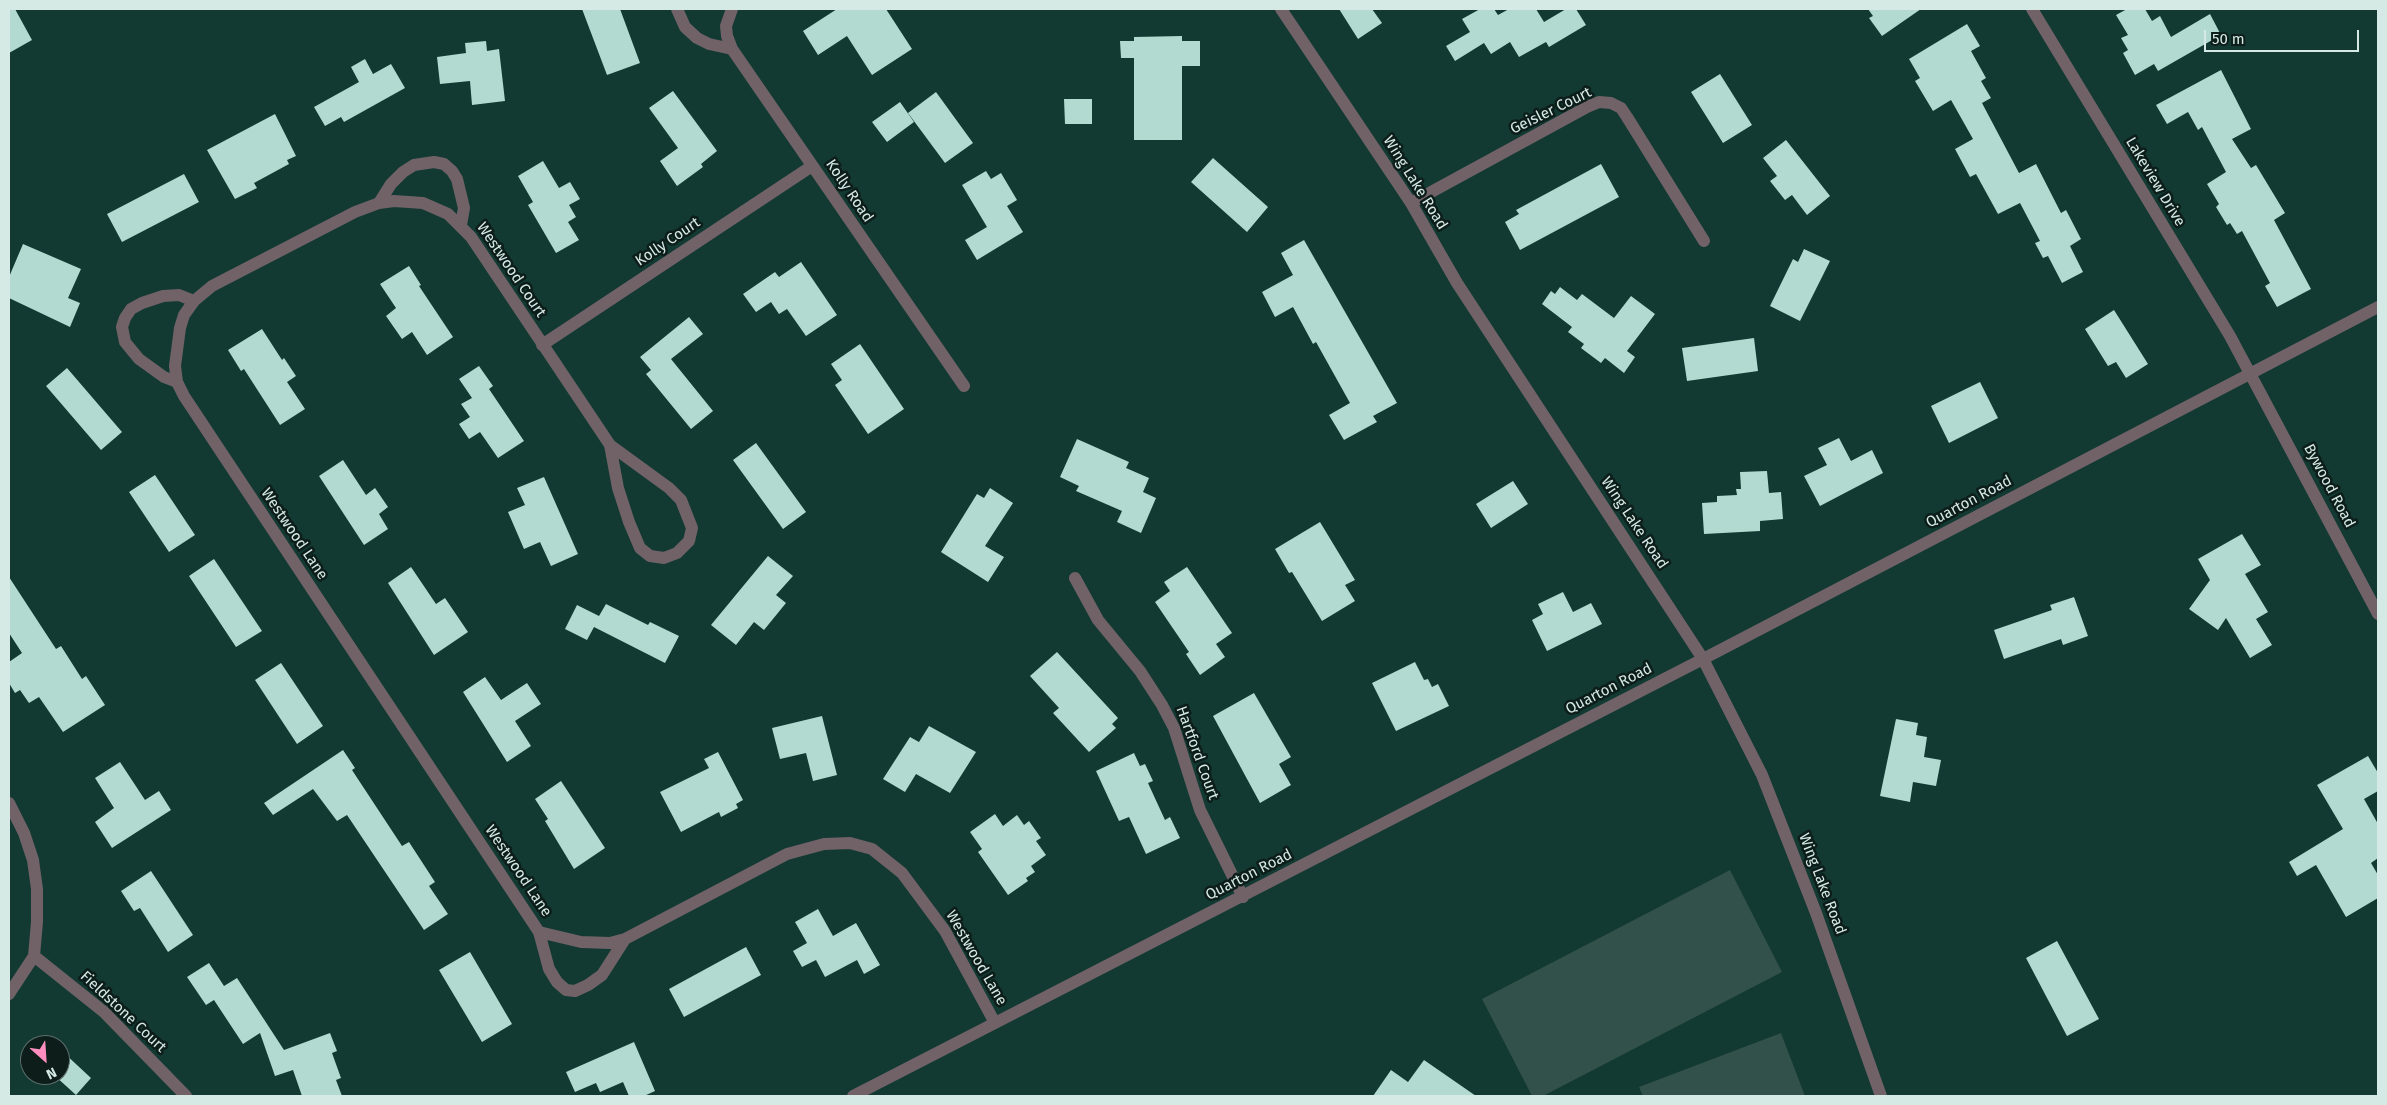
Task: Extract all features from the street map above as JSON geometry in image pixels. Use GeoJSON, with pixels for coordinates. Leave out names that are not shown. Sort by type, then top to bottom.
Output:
{"type":"FeatureCollection","features":[{"type":"Feature","properties":{"kind":"street"},"geometry":{"type":"LineString","coordinates":[[677,9],[685,27],[696,38],[709,44],[732,49]]}},
{"type":"Feature","properties":{"kind":"street","name":"Kolly Road"},"geometry":{"type":"LineString","coordinates":[[732,9],[726,26],[727,36],[732,49],[964,386]]}},
{"type":"Feature","properties":{"kind":"street","name":"Wing Lake Road"},"geometry":{"type":"LineString","coordinates":[[1281,9],[1411,203],[1462,291],[1703,659],[1762,775],[1860,1031],[1881,1096]]}},
{"type":"Feature","properties":{"kind":"street","name":"Lakeview Drive"},"geometry":{"type":"LineString","coordinates":[[2032,9],[2230,336],[2250,374]]}},
{"type":"Feature","properties":{"kind":"street","name":"Geisler Court"},"geometry":{"type":"LineString","coordinates":[[1411,203],[1587,107],[1599,102],[1611,103],[1621,108],[1704,241]]}},
{"type":"Feature","properties":{"kind":"street"},"geometry":{"type":"LineString","coordinates":[[379,203],[391,184],[403,172],[414,165],[434,162],[444,164],[458,179],[464,208],[461,225]]}},
{"type":"Feature","properties":{"kind":"street","name":"Kolly Court"},"geometry":{"type":"LineString","coordinates":[[542,345],[812,166]]}},
{"type":"Feature","properties":{"kind":"street","name":"Westwood Court"},"geometry":{"type":"LineString","coordinates":[[176,342],[184,315],[194,301],[212,286],[355,212],[379,203],[408,200],[423,203],[438,208],[461,225],[487,260],[610,445],[669,488],[681,500],[692,528],[689,541],[678,554],[664,558],[650,556],[640,548],[618,488],[610,445]]}},
{"type":"Feature","properties":{"kind":"street"},"geometry":{"type":"LineString","coordinates":[[177,382],[164,377],[139,359],[124,342],[122,327],[125,318],[131,310],[142,303],[163,296],[179,295],[194,301]]}},
{"type":"Feature","properties":{"kind":"street","name":"Quarton Road"},"geometry":{"type":"LineString","coordinates":[[853,1096],[1243,897],[2378,307]]}},
{"type":"Feature","properties":{"kind":"street","name":"Westwood Lane"},"geometry":{"type":"LineString","coordinates":[[176,342],[177,382],[184,396],[539,932],[581,942],[625,940],[787,854],[824,844],[850,843],[872,849],[902,873],[945,931],[995,1023]]}},
{"type":"Feature","properties":{"kind":"street","name":"Bywood Road"},"geometry":{"type":"LineString","coordinates":[[2250,374],[2305,473],[2378,614]]}},
{"type":"Feature","properties":{"kind":"street","name":"Hartford Court"},"geometry":{"type":"LineString","coordinates":[[1075,578],[1098,620],[1140,672],[1162,705],[1174,728],[1200,810],[1243,897]]}},
{"type":"Feature","properties":{"kind":"street"},"geometry":{"type":"LineString","coordinates":[[9,803],[24,833],[33,860],[37,889],[34,956],[9,994]]}},
{"type":"Feature","properties":{"kind":"street"},"geometry":{"type":"LineString","coordinates":[[539,932],[547,962],[557,982],[566,990],[575,991],[602,975],[625,940]]}},
{"type":"Feature","properties":{"kind":"street","name":"Fieldstone Court"},"geometry":{"type":"LineString","coordinates":[[34,956],[104,1012],[186,1096]]}},
{"type":"Feature","properties":{"kind":"shaded area"},"geometry":{"type":"Polygon","coordinates":[[[1730,870],[1782,972],[1543,1096],[1532,1096],[1482,999],[1730,870]]]}},
{"type":"Feature","properties":{"kind":"shaded area"},"geometry":{"type":"Polygon","coordinates":[[[1781,1033],[1805,1096],[1643,1096],[1639,1087],[1781,1033]]]}},
{"type":"Feature","properties":{"kind":"building"},"geometry":{"type":"Polygon","coordinates":[[[9,9],[15,9],[32,40],[9,53],[9,9]]]}},
{"type":"Feature","properties":{"kind":"building"},"geometry":{"type":"Polygon","coordinates":[[[582,9],[620,9],[640,63],[607,75],[582,9]]]}},
{"type":"Feature","properties":{"kind":"building"},"geometry":{"type":"Polygon","coordinates":[[[837,9],[886,9],[912,49],[872,75],[847,36],[818,55],[803,31],[837,9]]]}},
{"type":"Feature","properties":{"kind":"building"},"geometry":{"type":"Polygon","coordinates":[[[1339,9],[1372,9],[1382,23],[1358,39],[1339,9]]]}},
{"type":"Feature","properties":{"kind":"building"},"geometry":{"type":"Polygon","coordinates":[[[1480,9],[1494,9],[1498,15],[1509,9],[1536,9],[1544,22],[1566,9],[1576,9],[1586,25],[1549,47],[1546,42],[1519,57],[1510,42],[1491,54],[1484,43],[1455,61],[1446,46],[1470,32],[1462,19],[1480,9]]]}},
{"type":"Feature","properties":{"kind":"building"},"geometry":{"type":"Polygon","coordinates":[[[1868,9],[1921,9],[1882,36],[1869,18],[1873,16],[1868,9]]]}},
{"type":"Feature","properties":{"kind":"building"},"geometry":{"type":"Polygon","coordinates":[[[2127,9],[2145,9],[2152,21],[2160,16],[2171,37],[2210,14],[2221,35],[2158,71],[2154,64],[2135,75],[2123,53],[2128,50],[2121,38],[2128,35],[2116,15],[2127,9]]]}},
{"type":"Feature","properties":{"kind":"building"},"geometry":{"type":"Polygon","coordinates":[[[1967,24],[1980,46],[1971,51],[1986,78],[1981,81],[1991,98],[1982,103],[2019,173],[2036,164],[2061,213],[2066,210],[2081,239],[2070,246],[2083,272],[2062,283],[2048,256],[2043,258],[2035,243],[2040,241],[2020,203],[1998,214],[1976,174],[1970,177],[1955,149],[1973,139],[1951,100],[1933,111],[1915,81],[1920,78],[1909,59],[1967,24]]]}},
{"type":"Feature","properties":{"kind":"building"},"geometry":{"type":"Polygon","coordinates":[[[1182,36],[1182,41],[1200,41],[1200,66],[1182,66],[1182,140],[1134,140],[1134,58],[1121,58],[1120,41],[1134,41],[1134,37],[1182,36]]]}},
{"type":"Feature","properties":{"kind":"building"},"geometry":{"type":"Polygon","coordinates":[[[486,41],[487,51],[499,49],[505,101],[472,105],[470,81],[440,84],[437,57],[466,53],[465,43],[486,41]]]}},
{"type":"Feature","properties":{"kind":"building"},"geometry":{"type":"Polygon","coordinates":[[[365,59],[373,74],[391,64],[405,88],[344,122],[341,117],[325,126],[314,107],[359,82],[351,67],[365,59]]]}},
{"type":"Feature","properties":{"kind":"building"},"geometry":{"type":"Polygon","coordinates":[[[2221,70],[2251,129],[2232,139],[2251,168],[2256,165],[2285,213],[2274,220],[2311,289],[2277,307],[2265,286],[2270,283],[2242,231],[2237,234],[2230,223],[2227,225],[2216,207],[2219,204],[2207,184],[2226,172],[2202,127],[2198,130],[2188,112],[2167,124],[2156,105],[2221,70]]]}},
{"type":"Feature","properties":{"kind":"building"},"geometry":{"type":"Polygon","coordinates":[[[1720,74],[1752,125],[1723,143],[1691,92],[1720,74]]]}},
{"type":"Feature","properties":{"kind":"building"},"geometry":{"type":"Polygon","coordinates":[[[673,91],[717,151],[701,164],[703,167],[677,186],[660,161],[678,148],[649,108],[673,91]]]}},
{"type":"Feature","properties":{"kind":"building"},"geometry":{"type":"Polygon","coordinates":[[[936,92],[973,143],[945,163],[908,113],[936,92]]]}},
{"type":"Feature","properties":{"kind":"building"},"geometry":{"type":"Polygon","coordinates":[[[1064,99],[1092,99],[1092,124],[1065,124],[1064,99]]]}},
{"type":"Feature","properties":{"kind":"building"},"geometry":{"type":"Polygon","coordinates":[[[900,102],[914,122],[887,142],[872,122],[900,102]]]}},
{"type":"Feature","properties":{"kind":"building"},"geometry":{"type":"Polygon","coordinates":[[[275,114],[296,156],[287,160],[289,164],[254,183],[257,188],[235,199],[207,150],[275,114]]]}},
{"type":"Feature","properties":{"kind":"building"},"geometry":{"type":"Polygon","coordinates":[[[1786,140],[1830,196],[1807,215],[1792,195],[1785,200],[1770,181],[1777,176],[1763,158],[1786,140]]]}},
{"type":"Feature","properties":{"kind":"building"},"geometry":{"type":"Polygon","coordinates":[[[1213,158],[1268,207],[1247,232],[1191,182],[1213,158]]]}},
{"type":"Feature","properties":{"kind":"building"},"geometry":{"type":"Polygon","coordinates":[[[543,161],[559,188],[570,182],[580,199],[569,205],[576,217],[568,222],[579,240],[556,253],[528,205],[533,202],[518,176],[543,161]]]}},
{"type":"Feature","properties":{"kind":"building"},"geometry":{"type":"Polygon","coordinates":[[[1601,164],[1619,197],[1520,250],[1505,222],[1519,214],[1516,210],[1601,164]]]}},
{"type":"Feature","properties":{"kind":"building"},"geometry":{"type":"Polygon","coordinates":[[[986,171],[991,179],[1001,173],[1017,200],[1007,206],[1023,232],[977,260],[965,240],[987,227],[962,185],[986,171]]]}},
{"type":"Feature","properties":{"kind":"building"},"geometry":{"type":"Polygon","coordinates":[[[184,174],[199,202],[122,242],[107,214],[184,174]]]}},
{"type":"Feature","properties":{"kind":"building"},"geometry":{"type":"Polygon","coordinates":[[[1304,240],[1397,403],[1373,416],[1377,422],[1344,440],[1329,415],[1350,403],[1316,342],[1313,344],[1293,307],[1275,317],[1262,292],[1293,275],[1281,253],[1304,240]]]}},
{"type":"Feature","properties":{"kind":"building"},"geometry":{"type":"Polygon","coordinates":[[[23,244],[81,269],[68,298],[80,303],[70,327],[9,298],[9,277],[23,244]]]}},
{"type":"Feature","properties":{"kind":"building"},"geometry":{"type":"Polygon","coordinates":[[[1804,249],[1830,261],[1800,321],[1770,306],[1793,259],[1798,262],[1804,249]]]}},
{"type":"Feature","properties":{"kind":"building"},"geometry":{"type":"Polygon","coordinates":[[[801,262],[837,315],[806,336],[787,309],[779,314],[771,302],[756,312],[743,294],[775,272],[779,277],[801,262]]]}},
{"type":"Feature","properties":{"kind":"building"},"geometry":{"type":"Polygon","coordinates":[[[409,266],[421,285],[419,286],[453,337],[427,355],[412,332],[402,339],[386,316],[396,308],[380,284],[409,266]]]}},
{"type":"Feature","properties":{"kind":"building"},"geometry":{"type":"Polygon","coordinates":[[[1560,287],[1577,300],[1582,294],[1614,318],[1631,296],[1655,314],[1627,351],[1635,357],[1624,373],[1605,358],[1601,363],[1581,348],[1584,344],[1568,332],[1572,327],[1542,304],[1551,291],[1555,294],[1560,287]]]}},
{"type":"Feature","properties":{"kind":"building"},"geometry":{"type":"Polygon","coordinates":[[[2114,310],[2148,364],[2126,378],[2116,362],[2108,366],[2085,329],[2114,310]]]}},
{"type":"Feature","properties":{"kind":"building"},"geometry":{"type":"Polygon","coordinates":[[[689,317],[703,334],[671,359],[713,411],[691,429],[646,374],[651,370],[640,357],[689,317]]]}},
{"type":"Feature","properties":{"kind":"building"},"geometry":{"type":"Polygon","coordinates":[[[262,329],[282,360],[284,358],[296,376],[287,382],[305,409],[280,425],[244,369],[241,371],[228,350],[262,329]]]}},
{"type":"Feature","properties":{"kind":"building"},"geometry":{"type":"Polygon","coordinates":[[[1754,338],[1758,371],[1687,381],[1682,348],[1754,338]]]}},
{"type":"Feature","properties":{"kind":"building"},"geometry":{"type":"Polygon","coordinates":[[[860,344],[904,409],[868,434],[835,385],[842,380],[831,364],[860,344]]]}},
{"type":"Feature","properties":{"kind":"building"},"geometry":{"type":"Polygon","coordinates":[[[479,366],[493,386],[489,389],[524,441],[498,458],[480,432],[469,439],[459,424],[470,417],[461,404],[472,398],[459,379],[479,366]]]}},
{"type":"Feature","properties":{"kind":"building"},"geometry":{"type":"Polygon","coordinates":[[[67,368],[122,432],[101,450],[46,386],[67,368]]]}},
{"type":"Feature","properties":{"kind":"building"},"geometry":{"type":"Polygon","coordinates":[[[1980,382],[1998,418],[1949,443],[1931,406],[1980,382]]]}},
{"type":"Feature","properties":{"kind":"building"},"geometry":{"type":"Polygon","coordinates":[[[1839,438],[1851,461],[1872,450],[1883,473],[1820,506],[1804,476],[1827,465],[1818,448],[1839,438]]]}},
{"type":"Feature","properties":{"kind":"building"},"geometry":{"type":"Polygon","coordinates":[[[1077,439],[1129,462],[1126,468],[1149,478],[1143,492],[1156,498],[1141,533],[1117,522],[1122,511],[1076,491],[1079,486],[1060,477],[1077,439]]]}},
{"type":"Feature","properties":{"kind":"building"},"geometry":{"type":"Polygon","coordinates":[[[756,443],[806,512],[783,529],[733,460],[756,443]]]}},
{"type":"Feature","properties":{"kind":"building"},"geometry":{"type":"Polygon","coordinates":[[[343,460],[366,495],[375,488],[388,507],[379,514],[388,529],[364,545],[319,476],[343,460]]]}},
{"type":"Feature","properties":{"kind":"building"},"geometry":{"type":"Polygon","coordinates":[[[1767,471],[1769,493],[1781,492],[1783,519],[1760,521],[1760,531],[1704,534],[1702,503],[1717,502],[1717,496],[1737,495],[1736,489],[1741,489],[1740,472],[1767,471]]]}},
{"type":"Feature","properties":{"kind":"building"},"geometry":{"type":"Polygon","coordinates":[[[155,475],[195,535],[169,552],[129,492],[155,475]]]}},
{"type":"Feature","properties":{"kind":"building"},"geometry":{"type":"Polygon","coordinates":[[[544,477],[578,554],[551,566],[540,542],[524,549],[508,512],[525,505],[517,488],[544,477]]]}},
{"type":"Feature","properties":{"kind":"building"},"geometry":{"type":"Polygon","coordinates":[[[1513,481],[1528,504],[1491,528],[1476,504],[1513,481]]]}},
{"type":"Feature","properties":{"kind":"building"},"geometry":{"type":"Polygon","coordinates":[[[990,488],[1013,503],[985,546],[1004,557],[988,582],[941,552],[977,494],[984,498],[990,488]]]}},
{"type":"Feature","properties":{"kind":"building"},"geometry":{"type":"Polygon","coordinates":[[[1320,522],[1355,580],[1345,585],[1355,601],[1322,621],[1292,572],[1289,573],[1275,549],[1320,522]]]}},
{"type":"Feature","properties":{"kind":"building"},"geometry":{"type":"Polygon","coordinates":[[[2242,534],[2261,565],[2245,574],[2268,612],[2256,619],[2272,645],[2250,658],[2226,618],[2218,630],[2189,609],[2210,580],[2198,559],[2242,534]]]}},
{"type":"Feature","properties":{"kind":"building"},"geometry":{"type":"Polygon","coordinates":[[[768,556],[793,576],[776,595],[786,603],[764,630],[754,622],[736,645],[711,625],[768,556]]]}},
{"type":"Feature","properties":{"kind":"building"},"geometry":{"type":"Polygon","coordinates":[[[214,559],[262,631],[236,647],[189,576],[214,559]]]}},
{"type":"Feature","properties":{"kind":"building"},"geometry":{"type":"Polygon","coordinates":[[[411,567],[436,604],[445,598],[468,632],[434,655],[388,583],[411,567]]]}},
{"type":"Feature","properties":{"kind":"building"},"geometry":{"type":"Polygon","coordinates":[[[1187,567],[1232,633],[1216,644],[1225,657],[1200,675],[1186,654],[1189,652],[1155,602],[1170,591],[1164,582],[1187,567]]]}},
{"type":"Feature","properties":{"kind":"building"},"geometry":{"type":"Polygon","coordinates":[[[9,577],[56,649],[61,646],[82,679],[86,676],[105,705],[63,732],[39,697],[29,703],[20,690],[15,693],[9,683],[9,662],[22,653],[9,633],[9,577]]]}},
{"type":"Feature","properties":{"kind":"building"},"geometry":{"type":"Polygon","coordinates":[[[1563,592],[1573,612],[1591,603],[1602,624],[1547,651],[1532,620],[1543,614],[1538,604],[1563,592]]]}},
{"type":"Feature","properties":{"kind":"building"},"geometry":{"type":"Polygon","coordinates":[[[2074,597],[2088,636],[2063,645],[2061,639],[2004,659],[1994,630],[2052,610],[2050,605],[2074,597]]]}},
{"type":"Feature","properties":{"kind":"building"},"geometry":{"type":"Polygon","coordinates":[[[606,604],[648,625],[650,622],[679,636],[665,663],[594,627],[587,640],[565,629],[577,605],[599,616],[606,604]]]}},
{"type":"Feature","properties":{"kind":"building"},"geometry":{"type":"Polygon","coordinates":[[[1057,652],[1118,718],[1112,724],[1116,728],[1089,752],[1053,713],[1059,708],[1030,676],[1057,652]]]}},
{"type":"Feature","properties":{"kind":"building"},"geometry":{"type":"Polygon","coordinates":[[[1415,662],[1424,680],[1428,679],[1432,687],[1438,684],[1449,706],[1396,731],[1372,683],[1415,662]]]}},
{"type":"Feature","properties":{"kind":"building"},"geometry":{"type":"Polygon","coordinates":[[[281,663],[323,726],[297,744],[255,680],[281,663]]]}},
{"type":"Feature","properties":{"kind":"building"},"geometry":{"type":"Polygon","coordinates":[[[485,677],[501,700],[527,683],[541,704],[515,721],[531,746],[507,762],[463,692],[485,677]]]}},
{"type":"Feature","properties":{"kind":"building"},"geometry":{"type":"Polygon","coordinates":[[[1254,693],[1291,757],[1279,764],[1291,785],[1260,803],[1213,716],[1254,693]]]}},
{"type":"Feature","properties":{"kind":"building"},"geometry":{"type":"Polygon","coordinates":[[[822,716],[837,775],[813,781],[806,753],[780,759],[772,728],[822,716]]]}},
{"type":"Feature","properties":{"kind":"building"},"geometry":{"type":"Polygon","coordinates":[[[1896,719],[1918,723],[1916,735],[1927,737],[1924,757],[1941,760],[1936,786],[1913,782],[1910,802],[1880,796],[1896,719]]]}},
{"type":"Feature","properties":{"kind":"building"},"geometry":{"type":"Polygon","coordinates":[[[929,726],[976,752],[950,793],[916,774],[905,792],[883,779],[910,737],[919,742],[929,726]]]}},
{"type":"Feature","properties":{"kind":"building"},"geometry":{"type":"Polygon","coordinates":[[[343,750],[355,768],[352,770],[402,846],[409,842],[435,882],[429,886],[448,914],[424,930],[347,815],[337,821],[313,789],[273,815],[264,803],[343,750]]]}},
{"type":"Feature","properties":{"kind":"building"},"geometry":{"type":"Polygon","coordinates":[[[718,752],[743,800],[736,804],[738,808],[721,817],[719,812],[681,832],[660,792],[709,768],[704,759],[718,752]]]}},
{"type":"Feature","properties":{"kind":"building"},"geometry":{"type":"Polygon","coordinates":[[[1134,753],[1140,766],[1145,764],[1153,781],[1148,783],[1165,820],[1170,817],[1180,838],[1146,854],[1129,817],[1119,821],[1096,771],[1134,753]]]}},
{"type":"Feature","properties":{"kind":"building"},"geometry":{"type":"Polygon","coordinates":[[[2368,756],[2378,773],[2378,791],[2364,799],[2378,824],[2378,858],[2371,863],[2378,875],[2378,898],[2346,917],[2316,865],[2297,876],[2289,862],[2343,829],[2317,785],[2368,756]]]}},
{"type":"Feature","properties":{"kind":"building"},"geometry":{"type":"Polygon","coordinates":[[[120,762],[145,800],[159,791],[171,810],[112,848],[95,822],[114,808],[95,778],[120,762]]]}},
{"type":"Feature","properties":{"kind":"building"},"geometry":{"type":"Polygon","coordinates":[[[561,781],[605,848],[574,869],[545,821],[548,819],[535,799],[561,781]]]}},
{"type":"Feature","properties":{"kind":"building"},"geometry":{"type":"Polygon","coordinates":[[[995,814],[1003,826],[1017,815],[1024,825],[1029,821],[1041,838],[1036,841],[1046,855],[1031,866],[1035,872],[1026,878],[1028,881],[1008,895],[978,852],[982,849],[970,832],[995,814]]]}},
{"type":"Feature","properties":{"kind":"building"},"geometry":{"type":"Polygon","coordinates":[[[151,871],[193,935],[168,952],[140,908],[134,911],[121,891],[151,871]]]}},
{"type":"Feature","properties":{"kind":"building"},"geometry":{"type":"Polygon","coordinates":[[[818,909],[833,936],[856,923],[880,965],[864,974],[857,960],[825,977],[816,960],[802,967],[793,951],[807,943],[795,922],[818,909]]]}},
{"type":"Feature","properties":{"kind":"building"},"geometry":{"type":"Polygon","coordinates":[[[2057,941],[2099,1019],[2067,1036],[2026,958],[2057,941]]]}},
{"type":"Feature","properties":{"kind":"building"},"geometry":{"type":"Polygon","coordinates":[[[746,947],[761,975],[684,1017],[669,989],[746,947]]]}},
{"type":"Feature","properties":{"kind":"building"},"geometry":{"type":"Polygon","coordinates":[[[470,952],[512,1024],[482,1042],[439,970],[470,952]]]}},
{"type":"Feature","properties":{"kind":"building"},"geometry":{"type":"Polygon","coordinates":[[[209,963],[224,986],[237,978],[284,1050],[330,1033],[337,1051],[332,1053],[341,1078],[336,1080],[342,1096],[302,1096],[293,1070],[275,1076],[260,1033],[243,1044],[214,1000],[206,1005],[187,977],[209,963]]]}},
{"type":"Feature","properties":{"kind":"building"},"geometry":{"type":"Polygon","coordinates":[[[634,1042],[655,1091],[644,1096],[629,1096],[623,1082],[600,1092],[596,1083],[575,1092],[566,1072],[634,1042]]]}},
{"type":"Feature","properties":{"kind":"building"},"geometry":{"type":"Polygon","coordinates":[[[70,1058],[91,1078],[76,1095],[65,1085],[70,1085],[70,1058]]]}},
{"type":"Feature","properties":{"kind":"building"},"geometry":{"type":"Polygon","coordinates":[[[1424,1060],[1476,1096],[1373,1096],[1391,1070],[1408,1082],[1424,1060]]]}}]}
